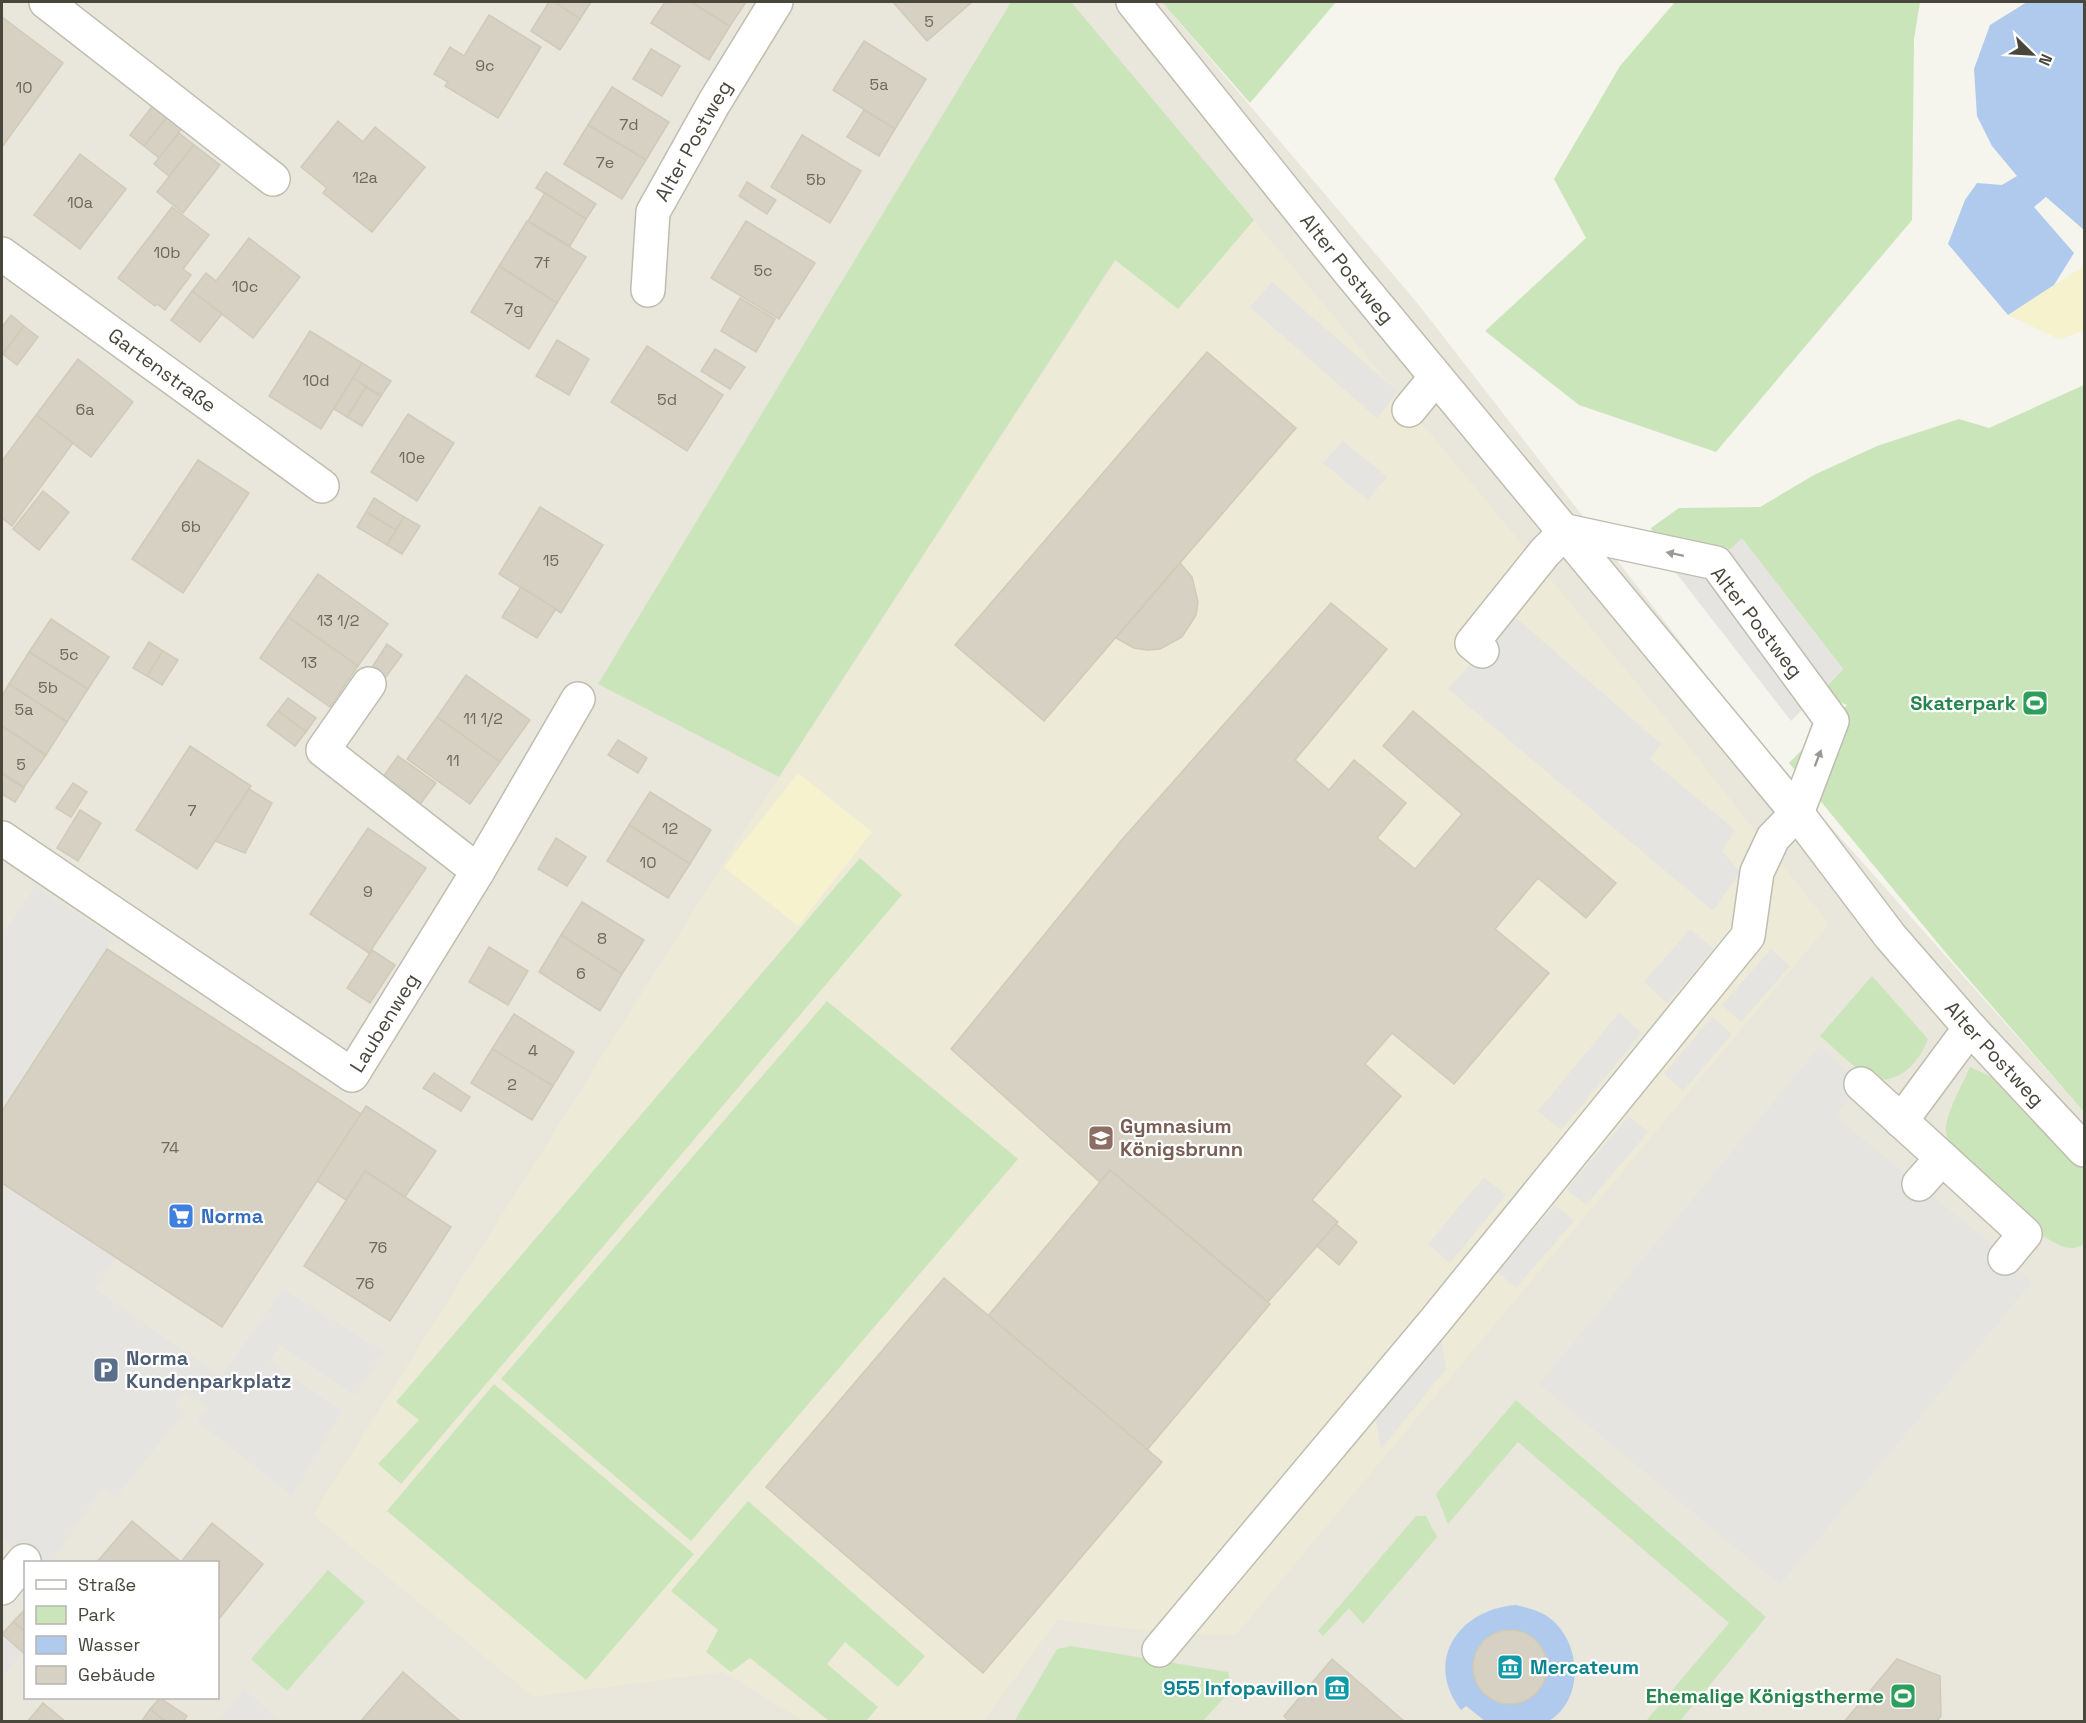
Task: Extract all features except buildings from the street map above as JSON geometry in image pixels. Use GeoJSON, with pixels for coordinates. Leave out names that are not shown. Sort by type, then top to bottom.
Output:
{"type":"FeatureCollection","features":[{"type":"Feature","properties":{"kind":"street"},"geometry":{"type":"LineString","coordinates":[[46,2],[273,179]]}},
{"type":"Feature","properties":{"kind":"street","name":"Alter Postweg"},"geometry":{"type":"LineString","coordinates":[[648,290],[653,212],[714,103],[776,2]]}},
{"type":"Feature","properties":{"kind":"street","name":"Alter Postweg"},"geometry":{"type":"LineString","coordinates":[[1133,2],[1436,377],[1566,531],[1797,813],[1890,936],[1971,1028],[2085,1150]]}},
{"type":"Feature","properties":{"kind":"street","name":"Gartenstraße"},"geometry":{"type":"LineString","coordinates":[[2,254],[322,486]]}},
{"type":"Feature","properties":{"kind":"street"},"geometry":{"type":"LineString","coordinates":[[1409,410],[1436,377]]}},
{"type":"Feature","properties":{"kind":"street"},"geometry":{"type":"LineString","coordinates":[[1482,651],[1472,643],[1545,552],[1566,531]]}},
{"type":"Feature","properties":{"kind":"street","name":"Alter Postweg"},"geometry":{"type":"LineString","coordinates":[[1566,531],[1716,562],[1833,721],[1797,813]]}},
{"type":"Feature","properties":{"kind":"street"},"geometry":{"type":"LineString","coordinates":[[369,684],[323,750],[478,871]]}},
{"type":"Feature","properties":{"kind":"street","name":"Laubenweg"},"geometry":{"type":"LineString","coordinates":[[2,838],[352,1075],[478,871],[578,699]]}},
{"type":"Feature","properties":{"kind":"street"},"geometry":{"type":"LineString","coordinates":[[1160,1650],[1435,1321],[1748,936],[1757,872],[1773,838],[1797,813]]}},
{"type":"Feature","properties":{"kind":"street"},"geometry":{"type":"LineString","coordinates":[[1901,1121],[1971,1028]]}},
{"type":"Feature","properties":{"kind":"street"},"geometry":{"type":"LineString","coordinates":[[1861,1084],[2025,1234],[2005,1258]]}},
{"type":"Feature","properties":{"kind":"street"},"geometry":{"type":"LineString","coordinates":[[1919,1184],[1942,1158]]}},
{"type":"Feature","properties":{"kind":"street"},"geometry":{"type":"LineString","coordinates":[[2,1588],[24,1561]]}},
{"type":"Feature","properties":{"kind":"shaded area"},"geometry":{"type":"Polygon","coordinates":[[[2,2],[1162,2],[1418,304],[1776,765],[2084,1112],[2084,1721],[2,1722],[2,2]]]}},
{"type":"Feature","properties":{"kind":"shaded area","name":"Gymnasium Königsbrunn"},"geometry":{"type":"Polygon","coordinates":[[[1254,220],[1682,738],[1829,924],[1236,1635],[1174,1634],[1057,1620],[984,1721],[803,1721],[723,1672],[533,1697],[313,1515],[737,842],[1116,260],[1178,309],[1254,220]]]}},
{"type":"Feature","properties":{"kind":"shaded area"},"geometry":{"type":"Polygon","coordinates":[[[1272,282],[1398,392],[1377,418],[1250,307],[1272,282]]]}},
{"type":"Feature","properties":{"kind":"shaded area"},"geometry":{"type":"Polygon","coordinates":[[[1343,441],[1387,477],[1368,500],[1323,463],[1343,441]]]}},
{"type":"Feature","properties":{"kind":"shaded area"},"geometry":{"type":"Polygon","coordinates":[[[1742,538],[1843,669],[1791,721],[1659,551],[1716,563],[1742,538]]]}},
{"type":"Feature","properties":{"kind":"shaded area"},"geometry":{"type":"Polygon","coordinates":[[[1514,616],[1661,744],[1650,759],[1735,830],[1722,851],[1740,872],[1713,911],[1448,689],[1514,616]]]}},
{"type":"Feature","properties":{"kind":"shaded area"},"geometry":{"type":"Polygon","coordinates":[[[35,887],[113,937],[2,1111],[2,935],[35,887]]]}},
{"type":"Feature","properties":{"kind":"shaded area"},"geometry":{"type":"Polygon","coordinates":[[[1690,929],[1714,949],[1667,1003],[1644,982],[1690,929]]]}},
{"type":"Feature","properties":{"kind":"shaded area"},"geometry":{"type":"Polygon","coordinates":[[[1771,949],[1790,966],[1741,1022],[1722,1005],[1771,949]]]}},
{"type":"Feature","properties":{"kind":"shaded area"},"geometry":{"type":"Polygon","coordinates":[[[1619,1013],[1642,1033],[1561,1130],[1538,1111],[1619,1013]]]}},
{"type":"Feature","properties":{"kind":"shaded area"},"geometry":{"type":"Polygon","coordinates":[[[1712,1017],[1732,1034],[1683,1091],[1664,1074],[1712,1017]]]}},
{"type":"Feature","properties":{"kind":"shaded area"},"geometry":{"type":"Polygon","coordinates":[[[1820,1046],[1861,1084],[1835,1116],[1979,1234],[2032,1282],[1780,1585],[1539,1384],[1820,1046]]]}},
{"type":"Feature","properties":{"kind":"shaded area"},"geometry":{"type":"Polygon","coordinates":[[[1629,1116],[1648,1132],[1586,1205],[1567,1189],[1629,1116]]]}},
{"type":"Feature","properties":{"kind":"shaded area"},"geometry":{"type":"Polygon","coordinates":[[[1484,1177],[1506,1195],[1450,1263],[1428,1244],[1484,1177]]]}},
{"type":"Feature","properties":{"kind":"shaded area","name":"Norma Kundenparkplatz"},"geometry":{"type":"Polygon","coordinates":[[[2,1183],[116,1258],[95,1289],[221,1377],[283,1289],[384,1352],[355,1395],[280,1345],[270,1362],[342,1411],[292,1495],[197,1421],[208,1407],[184,1392],[175,1404],[185,1412],[115,1498],[102,1487],[53,1561],[27,1561],[2,1539],[2,1183]]]}},
{"type":"Feature","properties":{"kind":"shaded area"},"geometry":{"type":"Polygon","coordinates":[[[1555,1205],[1574,1221],[1516,1288],[1497,1272],[1555,1205]]]}},
{"type":"Feature","properties":{"kind":"shaded area"},"geometry":{"type":"Polygon","coordinates":[[[1441,1340],[1446,1369],[1381,1449],[1376,1420],[1441,1340]]]}},
{"type":"Feature","properties":{"kind":"shaded area"},"geometry":{"type":"Polygon","coordinates":[[[2,1634],[23,1652],[2,1677],[2,1634]]]}},
{"type":"Feature","properties":{"kind":"shaded area"},"geometry":{"type":"Polygon","coordinates":[[[244,1689],[274,1716],[280,1721],[217,1721],[244,1689]]]}},
{"type":"Feature","properties":{"kind":"green space"},"geometry":{"type":"Polygon","coordinates":[[[1011,2],[1071,2],[1254,220],[1178,309],[1115,260],[779,777],[598,684],[1011,2]]]}},
{"type":"Feature","properties":{"kind":"green space"},"geometry":{"type":"Polygon","coordinates":[[[1162,2],[1336,2],[1250,103],[1162,2]]]}},
{"type":"Feature","properties":{"kind":"green space"},"geometry":{"type":"Polygon","coordinates":[[[1675,2],[1920,2],[1914,39],[1912,220],[1716,452],[1579,405],[1485,331],[1586,238],[1554,179],[1620,66],[1675,2]]]}},
{"type":"Feature","properties":{"kind":"green space"},"geometry":{"type":"Polygon","coordinates":[[[2084,385],[2084,1112],[1951,959],[1789,763],[1847,705],[1820,693],[1843,669],[1742,539],[1716,563],[1659,551],[1651,528],[1679,508],[1760,507],[1814,475],[1877,446],[1959,419],[1989,428],[2084,385]]]}},
{"type":"Feature","properties":{"kind":"green space"},"geometry":{"type":"Polygon","coordinates":[[[860,858],[902,895],[401,1484],[378,1464],[419,1420],[396,1402],[860,858]]]}},
{"type":"Feature","properties":{"kind":"green space"},"geometry":{"type":"Polygon","coordinates":[[[1872,976],[1928,1039],[1924,1049],[1911,1066],[1903,1073],[1884,1079],[1863,1073],[1820,1036],[1872,976]]]}},
{"type":"Feature","properties":{"kind":"green space"},"geometry":{"type":"Polygon","coordinates":[[[827,1001],[1018,1159],[691,1541],[501,1379],[827,1001]]]}},
{"type":"Feature","properties":{"kind":"green space"},"geometry":{"type":"Polygon","coordinates":[[[1970,1067],[1992,1077],[2084,1170],[2084,1244],[2072,1248],[2065,1247],[2036,1231],[2029,1216],[2018,1202],[1960,1157],[1951,1145],[1946,1125],[1970,1067]]]}},
{"type":"Feature","properties":{"kind":"green space"},"geometry":{"type":"Polygon","coordinates":[[[494,1384],[694,1554],[586,1680],[387,1511],[494,1384]]]}},
{"type":"Feature","properties":{"kind":"green space"},"geometry":{"type":"Polygon","coordinates":[[[1516,1400],[1766,1617],[1680,1721],[1646,1721],[1729,1623],[1518,1442],[1448,1524],[1436,1494],[1516,1400]]]}},
{"type":"Feature","properties":{"kind":"green space"},"geometry":{"type":"Polygon","coordinates":[[[748,1501],[925,1656],[898,1687],[845,1642],[827,1664],[878,1707],[866,1721],[829,1721],[750,1658],[731,1672],[706,1652],[718,1630],[671,1591],[748,1501]]]}},
{"type":"Feature","properties":{"kind":"green space"},"geometry":{"type":"Polygon","coordinates":[[[1416,1516],[1426,1516],[1437,1537],[1363,1624],[1349,1608],[1323,1636],[1318,1631],[1416,1516]]]}},
{"type":"Feature","properties":{"kind":"green space"},"geometry":{"type":"Polygon","coordinates":[[[328,1570],[365,1602],[287,1691],[251,1659],[328,1570]]]}},
{"type":"Feature","properties":{"kind":"green space"},"geometry":{"type":"Polygon","coordinates":[[[1071,1646],[1228,1672],[1232,1689],[1203,1721],[1014,1722],[1057,1649],[1071,1646]]]}},
{"type":"Feature","properties":{"kind":"sand"},"geometry":{"type":"Polygon","coordinates":[[[2084,266],[2084,331],[2059,339],[2008,315],[2084,266]]]}},
{"type":"Feature","properties":{"kind":"sand"},"geometry":{"type":"Polygon","coordinates":[[[798,773],[872,832],[798,926],[724,867],[798,773]]]}},
{"type":"Feature","properties":{"kind":"water"},"geometry":{"type":"Polygon","coordinates":[[[2027,2],[2084,2],[2084,230],[2046,197],[2034,207],[2074,253],[2054,285],[2008,315],[1948,244],[1965,200],[1977,183],[2002,185],[2017,176],[1992,146],[1977,116],[1974,69],[1990,25],[2027,2]]]}},
{"type":"Feature","properties":{"kind":"water"},"geometry":{"type":"Polygon","coordinates":[[[1516,1605],[1547,1616],[1567,1639],[1572,1653],[1575,1668],[1574,1684],[1561,1711],[1549,1721],[1485,1721],[1466,1706],[1461,1710],[1450,1692],[1446,1673],[1447,1656],[1453,1641],[1464,1627],[1478,1616],[1516,1605]]]}},
{"type":"Feature","properties":{"kind":"place","name":"Skaterpark"},"geometry":{"type":"Point","coordinates":[2035,703]}},
{"type":"Feature","properties":{"kind":"place","name":"Gymnasium Königsbrunn"},"geometry":{"type":"Point","coordinates":[1101,1138]}},
{"type":"Feature","properties":{"kind":"place","name":"Norma"},"geometry":{"type":"Point","coordinates":[181,1216]}},
{"type":"Feature","properties":{"kind":"place","name":"Norma Kundenparkplatz"},"geometry":{"type":"Point","coordinates":[106,1370]}},
{"type":"Feature","properties":{"kind":"place","name":"Mercateum"},"geometry":{"type":"Point","coordinates":[1510,1667]}},
{"type":"Feature","properties":{"kind":"place","name":"955 Infopavillon"},"geometry":{"type":"Point","coordinates":[1337,1688]}},
{"type":"Feature","properties":{"kind":"place","name":"Ehemalige Königstherme"},"geometry":{"type":"Point","coordinates":[1903,1696]}}]}
